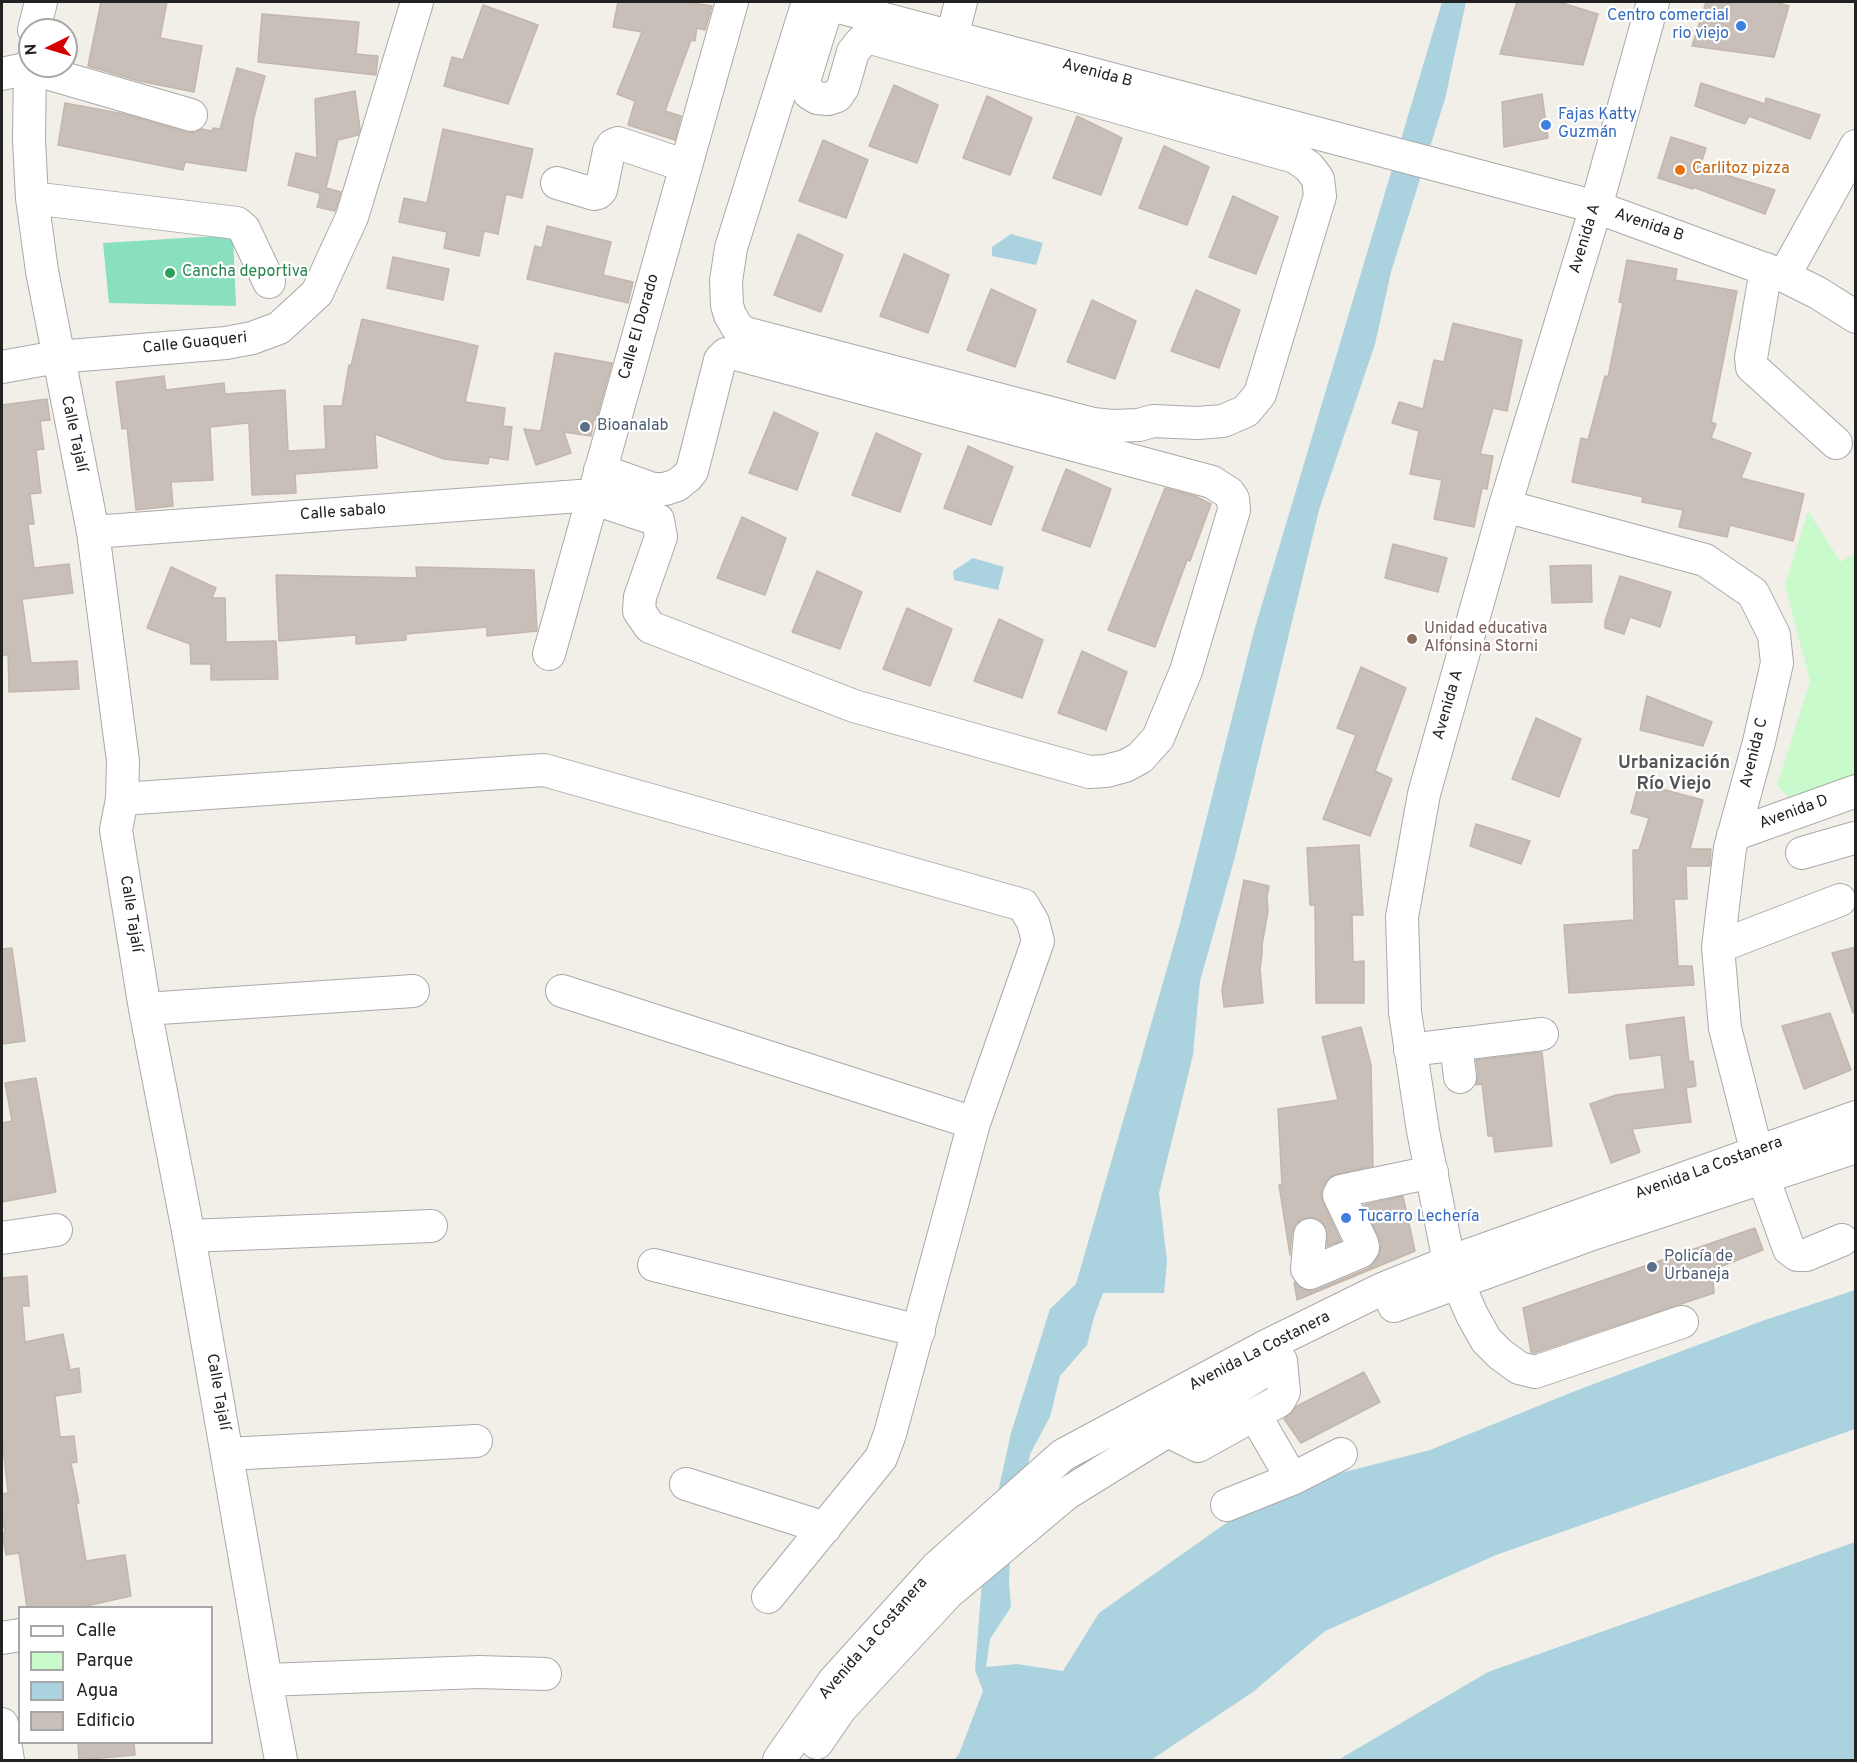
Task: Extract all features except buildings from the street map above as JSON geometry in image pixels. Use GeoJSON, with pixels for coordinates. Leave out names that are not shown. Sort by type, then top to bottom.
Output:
{"type":"FeatureCollection","features":[{"type":"Feature","properties":{"kind":"street"},"geometry":{"type":"LineString","coordinates":[[37,18],[41,2]]}},
{"type":"Feature","properties":{"kind":"street","name":"Calle Guaqueri"},"geometry":{"type":"LineString","coordinates":[[2,367],[57,357],[226,343],[252,338],[279,328],[317,293],[352,217],[417,2]]}},
{"type":"Feature","properties":{"kind":"street","name":"Calle El Dorado"},"geometry":{"type":"LineString","coordinates":[[549,654],[732,2]]}},
{"type":"Feature","properties":{"kind":"street"},"geometry":{"type":"LineString","coordinates":[[819,2],[804,81],[809,93],[817,98],[828,99],[837,96],[843,87],[853,52],[862,40],[871,38],[1294,158],[1309,167],[1318,179],[1320,196],[1260,394],[1246,411],[1223,421],[1197,423],[1153,421],[1139,425],[1112,426],[1093,424],[745,333],[737,327],[727,305],[726,281],[731,248],[819,2]]}},
{"type":"Feature","properties":{"kind":"street","name":"Avenida B"},"geometry":{"type":"LineString","coordinates":[[819,2],[1596,207],[1775,272],[1818,293],[1856,316]]}},
{"type":"Feature","properties":{"kind":"street"},"geometry":{"type":"LineString","coordinates":[[952,36],[961,2]]}},
{"type":"Feature","properties":{"kind":"street","name":"Avenida A"},"geometry":{"type":"LineString","coordinates":[[1653,2],[1596,207],[1505,506],[1424,794],[1402,917],[1405,1012],[1423,1131],[1453,1273],[1486,1340],[1519,1368],[1535,1372],[1682,1322]]}},
{"type":"Feature","properties":{"kind":"street","name":"Calle Tajalí"},"geometry":{"type":"LineString","coordinates":[[21,78],[32,198],[42,271],[57,357],[93,531],[123,761],[122,799],[116,830],[145,1009],[189,1236],[282,1761]]}},
{"type":"Feature","properties":{"kind":"street"},"geometry":{"type":"LineString","coordinates":[[56,78],[191,115]]}},
{"type":"Feature","properties":{"kind":"street"},"geometry":{"type":"LineString","coordinates":[[557,183],[594,194],[598,193],[602,190],[609,151],[613,145],[618,143],[686,166]]}},
{"type":"Feature","properties":{"kind":"street"},"geometry":{"type":"LineString","coordinates":[[1836,443],[1752,368],[1751,358],[1775,272],[1856,146]]}},
{"type":"Feature","properties":{"kind":"street"},"geometry":{"type":"LineString","coordinates":[[32,198],[237,223],[244,229],[269,282]]}},
{"type":"Feature","properties":{"kind":"street"},"geometry":{"type":"LineString","coordinates":[[726,354],[736,354],[1212,482],[1229,493],[1233,499],[1234,510],[1186,671],[1158,738],[1140,758],[1125,766],[1106,771],[1089,772],[854,706],[650,627],[639,611],[639,604],[661,537],[658,520],[595,487],[665,489],[677,485],[687,477],[692,471],[720,360],[726,354]]}},
{"type":"Feature","properties":{"kind":"street","name":"Calle sabalo"},"geometry":{"type":"LineString","coordinates":[[93,531],[595,487]]}},
{"type":"Feature","properties":{"kind":"street","name":"Avenida C"},"geometry":{"type":"LineString","coordinates":[[1505,506],[1705,560],[1754,593],[1774,635],[1777,663],[1759,742],[1730,848],[1718,947],[1725,1029],[1759,1165],[1789,1249],[1797,1255],[1806,1255],[1842,1240]]}},
{"type":"Feature","properties":{"kind":"street"},"geometry":{"type":"LineString","coordinates":[[122,799],[544,770],[1023,905],[1033,922],[1038,941],[974,1123],[890,1434],[881,1458],[768,1597]]}},
{"type":"Feature","properties":{"kind":"street"},"geometry":{"type":"LineString","coordinates":[[1802,853],[1855,838],[1849,793]]}},
{"type":"Feature","properties":{"kind":"street","name":"Avenida D"},"geometry":{"type":"LineString","coordinates":[[1734,835],[1849,793]]}},
{"type":"Feature","properties":{"kind":"street"},"geometry":{"type":"LineString","coordinates":[[1718,947],[1839,900]]}},
{"type":"Feature","properties":{"kind":"street"},"geometry":{"type":"LineString","coordinates":[[145,1009],[413,991]]}},
{"type":"Feature","properties":{"kind":"street"},"geometry":{"type":"LineString","coordinates":[[562,992],[974,1123]]}},
{"type":"Feature","properties":{"kind":"street"},"geometry":{"type":"LineString","coordinates":[[1410,1050],[1542,1034]]}},
{"type":"Feature","properties":{"kind":"street"},"geometry":{"type":"LineString","coordinates":[[1456,1044],[1461,1077]]}},
{"type":"Feature","properties":{"kind":"street","name":"Avenida La Costanera"},"geometry":{"type":"LineString","coordinates":[[804,1761],[842,1708],[948,1593],[1066,1494],[1124,1440],[1277,1341],[1382,1289],[1453,1273],[1759,1165],[1856,1117]]}},
{"type":"Feature","properties":{"kind":"street","name":"Avenida La Costanera"},"geometry":{"type":"LineString","coordinates":[[1759,1165],[1856,1147]]}},
{"type":"Feature","properties":{"kind":"street"},"geometry":{"type":"LineString","coordinates":[[1310,1235],[1306,1269],[1310,1272],[1360,1252],[1363,1248],[1362,1243],[1339,1195],[1341,1191],[1432,1172]]}},
{"type":"Feature","properties":{"kind":"street"},"geometry":{"type":"LineString","coordinates":[[189,1236],[431,1226]]}},
{"type":"Feature","properties":{"kind":"street"},"geometry":{"type":"LineString","coordinates":[[2,1238],[56,1230]]}},
{"type":"Feature","properties":{"kind":"street"},"geometry":{"type":"LineString","coordinates":[[654,1265],[919,1331]]}},
{"type":"Feature","properties":{"kind":"street","name":"Avenida La Costanera"},"geometry":{"type":"LineString","coordinates":[[779,1761],[834,1681],[937,1567],[1063,1455],[1168,1431],[1281,1361],[1395,1306],[1453,1273]]}},
{"type":"Feature","properties":{"kind":"street"},"geometry":{"type":"LineString","coordinates":[[1168,1431],[1198,1446],[1279,1401],[1284,1392],[1281,1361]]}},
{"type":"Feature","properties":{"kind":"street"},"geometry":{"type":"LineString","coordinates":[[1256,1415],[1292,1479]]}},
{"type":"Feature","properties":{"kind":"street"},"geometry":{"type":"LineString","coordinates":[[227,1454],[476,1441]]}},
{"type":"Feature","properties":{"kind":"street"},"geometry":{"type":"LineString","coordinates":[[1227,1505],[1292,1479],[1341,1454]]}},
{"type":"Feature","properties":{"kind":"street"},"geometry":{"type":"LineString","coordinates":[[686,1484],[825,1528]]}},
{"type":"Feature","properties":{"kind":"street"},"geometry":{"type":"LineString","coordinates":[[2,1638],[18,1635]]}},
{"type":"Feature","properties":{"kind":"street"},"geometry":{"type":"LineString","coordinates":[[266,1680],[480,1672],[545,1674]]}},
{"type":"Feature","properties":{"kind":"street"},"geometry":{"type":"LineString","coordinates":[[2,1724],[8,1761]]}},
{"type":"Feature","properties":{"kind":"green space","name":"Cancha deportiva"},"geometry":{"type":"Polygon","coordinates":[[[233,235],[236,306],[109,303],[103,243],[233,235]]]}},
{"type":"Feature","properties":{"kind":"green space"},"geometry":{"type":"Polygon","coordinates":[[[1808,511],[1841,562],[1855,553],[1855,778],[1791,800],[1777,785],[1810,681],[1785,585],[1808,511]]]}},
{"type":"Feature","properties":{"kind":"water"},"geometry":{"type":"Polygon","coordinates":[[[1442,2],[1466,2],[1445,99],[1391,272],[1375,344],[1319,510],[1235,857],[1200,981],[1193,1055],[1159,1193],[1167,1261],[1164,1293],[1103,1293],[1087,1345],[1060,1376],[1050,1417],[1030,1454],[1010,1559],[1011,1607],[990,1639],[986,1667],[1017,1664],[1063,1671],[1099,1613],[1229,1521],[1333,1475],[1430,1450],[1575,1391],[1762,1321],[1855,1290],[1855,1429],[1496,1555],[1325,1631],[1253,1692],[1151,1760],[954,1760],[959,1754],[983,1691],[975,1670],[984,1556],[1011,1433],[1050,1309],[1076,1284],[1179,927],[1254,631],[1442,2]]]}},
{"type":"Feature","properties":{"kind":"water"},"geometry":{"type":"Polygon","coordinates":[[[1011,234],[1043,243],[1036,265],[992,256],[992,247],[1011,234]]]}},
{"type":"Feature","properties":{"kind":"water"},"geometry":{"type":"Polygon","coordinates":[[[973,558],[1004,567],[998,590],[954,580],[953,571],[973,558]]]}},
{"type":"Feature","properties":{"kind":"water"},"geometry":{"type":"Polygon","coordinates":[[[1855,1542],[1855,1760],[1338,1760],[1488,1672],[1855,1542]]]}},
{"type":"Feature","properties":{"kind":"place","name":"Centro comercial rio viejo"},"geometry":{"type":"Point","coordinates":[1741,26]}},
{"type":"Feature","properties":{"kind":"place","name":"Fajas Katty Guzmán"},"geometry":{"type":"Point","coordinates":[1546,125]}},
{"type":"Feature","properties":{"kind":"place","name":"Carlitoz pizza"},"geometry":{"type":"Point","coordinates":[1680,170]}},
{"type":"Feature","properties":{"kind":"place","name":"Cancha deportiva"},"geometry":{"type":"Point","coordinates":[170,273]}},
{"type":"Feature","properties":{"kind":"place","name":"Bioanalab"},"geometry":{"type":"Point","coordinates":[585,427]}},
{"type":"Feature","properties":{"kind":"place","name":"Unidad educativa Alfonsina Storni"},"geometry":{"type":"Point","coordinates":[1412,639]}},
{"type":"Feature","properties":{"kind":"place","name":"Tucarro Lechería"},"geometry":{"type":"Point","coordinates":[1346,1218]}},
{"type":"Feature","properties":{"kind":"place","name":"Policía de Urbaneja"},"geometry":{"type":"Point","coordinates":[1652,1267]}},
{"type":"Feature","properties":{"kind":"district","name":"Urbanización Río Viejo"},"geometry":{"type":"Point","coordinates":[1674,774]}}]}
